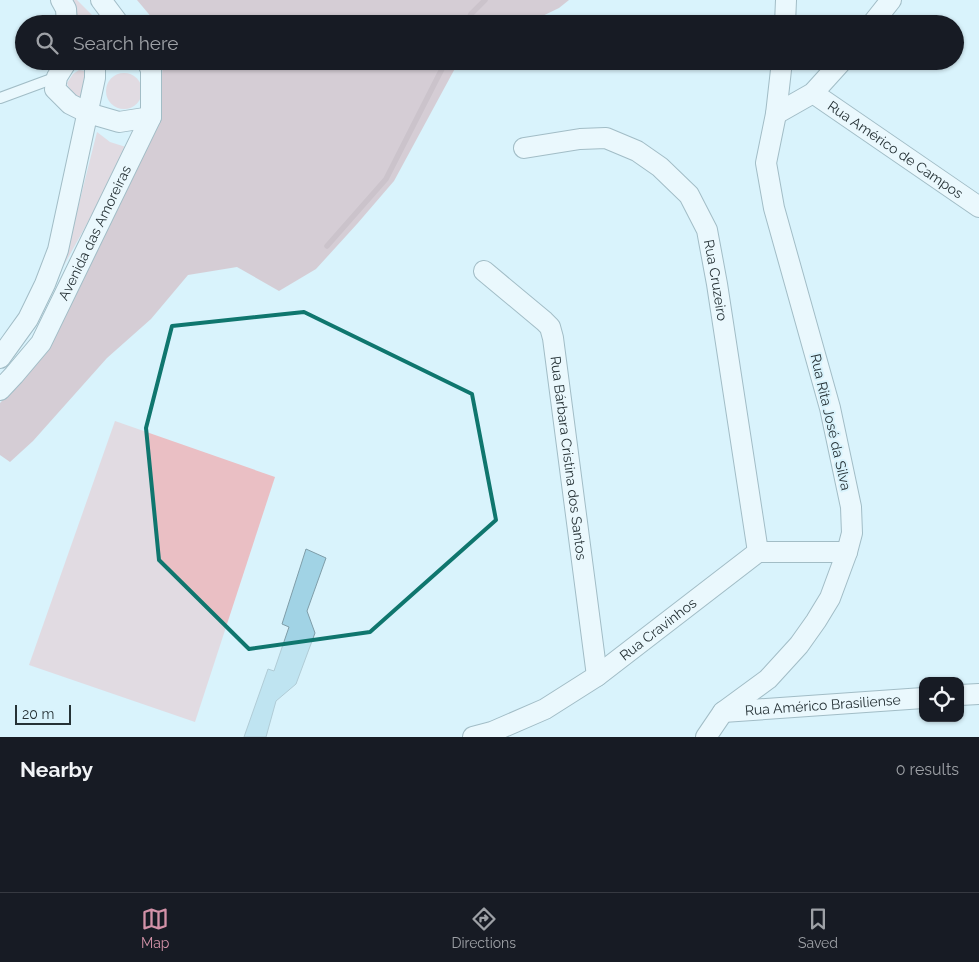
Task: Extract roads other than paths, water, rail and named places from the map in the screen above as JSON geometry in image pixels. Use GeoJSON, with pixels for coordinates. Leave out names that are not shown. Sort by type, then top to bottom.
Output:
{"type":"FeatureCollection","features":[{"type":"Feature","properties":{"kind":"street"},"geometry":{"type":"LineString","coordinates":[[61,0],[66,9],[66,15]]}},
{"type":"Feature","properties":{"kind":"street"},"geometry":{"type":"LineString","coordinates":[[101,0],[112,15]]}},
{"type":"Feature","properties":{"kind":"street"},"geometry":{"type":"LineString","coordinates":[[785,15],[786,0]]}},
{"type":"Feature","properties":{"kind":"street"},"geometry":{"type":"LineString","coordinates":[[879,15],[890,0]]}},
{"type":"Feature","properties":{"kind":"street"},"geometry":{"type":"LineString","coordinates":[[62,70],[55,89],[70,104],[88,113],[119,122],[151,117]]}},
{"type":"Feature","properties":{"kind":"street","name":"Avenida das Amoreiras"},"geometry":{"type":"LineString","coordinates":[[0,358],[28,319],[45,284],[58,250],[95,70]]}},
{"type":"Feature","properties":{"kind":"street","name":"Avenida das Amoreiras"},"geometry":{"type":"LineString","coordinates":[[0,390],[41,343],[151,117],[151,70]]}},
{"type":"Feature","properties":{"kind":"street","name":"Rua Rita José da Silva"},"geometry":{"type":"LineString","coordinates":[[706,737],[723,712],[768,679],[799,645],[830,598],[852,533],[851,507],[830,408],[774,208],[766,163],[776,114],[781,70]]}},
{"type":"Feature","properties":{"kind":"street"},"geometry":{"type":"LineString","coordinates":[[776,114],[812,93],[834,70]]}},
{"type":"Feature","properties":{"kind":"street","name":"Rua Américo de Campos"},"geometry":{"type":"LineString","coordinates":[[812,93],[979,207]]}},
{"type":"Feature","properties":{"kind":"street","name":"Rua Cruzeiro"},"geometry":{"type":"LineString","coordinates":[[524,148],[580,139],[606,138],[637,151],[660,167],[689,196],[707,230],[758,552]]}},
{"type":"Feature","properties":{"kind":"street","name":"Rua Bárbara Cristina dos Santos"},"geometry":{"type":"LineString","coordinates":[[484,271],[550,327],[553,338],[597,676]]}},
{"type":"Feature","properties":{"kind":"street"},"geometry":{"type":"LineString","coordinates":[[758,552],[847,552]]}},
{"type":"Feature","properties":{"kind":"street","name":"Rua Cravinhos"},"geometry":{"type":"LineString","coordinates":[[473,737],[492,732],[545,709],[597,676],[758,552]]}},
{"type":"Feature","properties":{"kind":"street"},"geometry":{"type":"LineString","coordinates":[[964,695],[979,694]]}},
{"type":"Feature","properties":{"kind":"street","name":"Rua Américo Brasiliense"},"geometry":{"type":"LineString","coordinates":[[723,712],[919,698]]}},
{"type":"Feature","properties":{"kind":"lane"},"geometry":{"type":"LineString","coordinates":[[0,98],[60,70]]}},
{"type":"Feature","properties":{"kind":"waterway"},"geometry":{"type":"LineString","coordinates":[[470,15],[485,0]]}},
{"type":"Feature","properties":{"kind":"waterway"},"geometry":{"type":"LineString","coordinates":[[327,246],[386,179],[441,70]]}}]}
